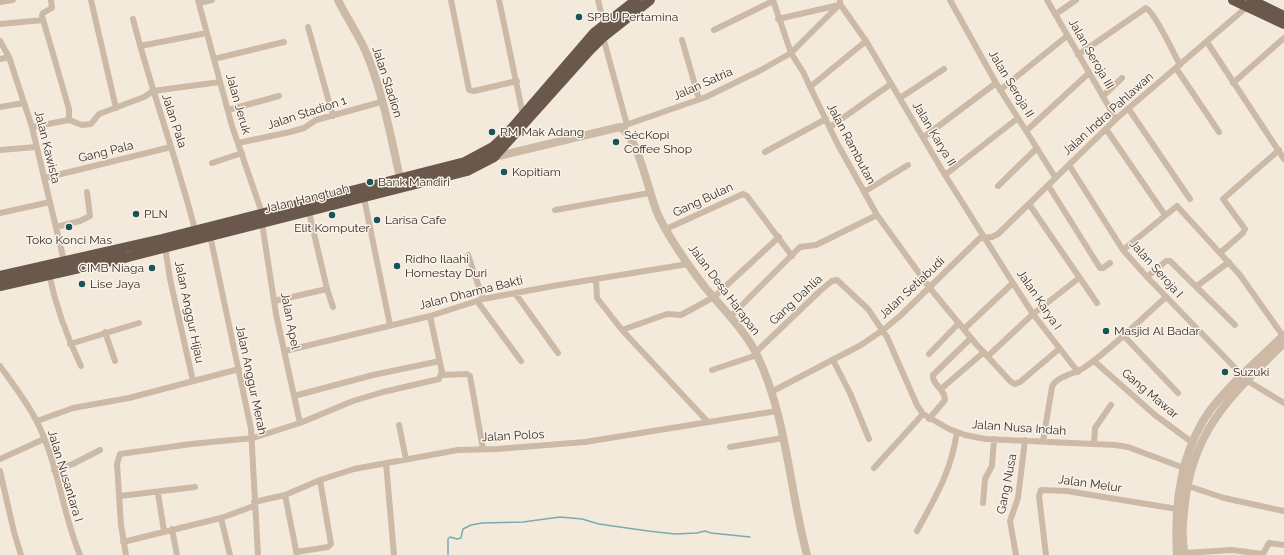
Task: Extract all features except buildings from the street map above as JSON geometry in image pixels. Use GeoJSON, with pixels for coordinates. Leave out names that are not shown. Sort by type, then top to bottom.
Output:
{"type":"FeatureCollection","features":[{"type":"Feature","properties":{"kind":"highway","name":"Jalan Hangtuah"},"geometry":{"type":"LineString","coordinates":[[0,276],[49,274],[165,247],[400,178],[465,162],[493,147],[604,24],[636,0]]}},
{"type":"Feature","properties":{"kind":"highway","name":"Jalan Hangtuah"},"geometry":{"type":"LineString","coordinates":[[0,286],[20,276],[64,261],[195,230],[262,218],[309,212],[467,171],[494,157],[603,36],[650,0]]}},
{"type":"Feature","properties":{"kind":"highway"},"geometry":{"type":"LineString","coordinates":[[1233,0],[1250,2],[1284,16]]}},
{"type":"Feature","properties":{"kind":"highway"},"geometry":{"type":"LineString","coordinates":[[1250,2],[1284,24]]}},
{"type":"Feature","properties":{"kind":"street"},"geometry":{"type":"LineString","coordinates":[[0,2],[13,0]]}},
{"type":"Feature","properties":{"kind":"street"},"geometry":{"type":"LineString","coordinates":[[51,0],[52,8],[42,14],[68,109],[69,120]]}},
{"type":"Feature","properties":{"kind":"street"},"geometry":{"type":"LineString","coordinates":[[91,0],[116,108]]}},
{"type":"Feature","properties":{"kind":"street"},"geometry":{"type":"LineString","coordinates":[[199,2],[212,0]]}},
{"type":"Feature","properties":{"kind":"street","name":"Jalan Stadion"},"geometry":{"type":"LineString","coordinates":[[338,0],[367,56],[389,127],[400,178]]}},
{"type":"Feature","properties":{"kind":"street"},"geometry":{"type":"LineString","coordinates":[[451,0],[456,32],[469,90],[474,91],[517,81]]}},
{"type":"Feature","properties":{"kind":"street"},"geometry":{"type":"LineString","coordinates":[[499,0],[523,115]]}},
{"type":"Feature","properties":{"kind":"street"},"geometry":{"type":"LineString","coordinates":[[598,0],[604,24]]}},
{"type":"Feature","properties":{"kind":"street"},"geometry":{"type":"LineString","coordinates":[[714,30],[773,0]]}},
{"type":"Feature","properties":{"kind":"street","name":"Jalan Rambutan"},"geometry":{"type":"LineString","coordinates":[[773,0],[778,19],[791,53],[864,192],[877,215],[929,288],[960,323],[971,338],[1011,382],[1015,384],[1020,382],[1059,349]]}},
{"type":"Feature","properties":{"kind":"street","name":"Jalan Seroja II"},"geometry":{"type":"LineString","coordinates":[[950,0],[1000,90],[1055,177]]}},
{"type":"Feature","properties":{"kind":"street","name":"Jalan Seroja III"},"geometry":{"type":"LineString","coordinates":[[1047,0],[1116,119]]}},
{"type":"Feature","properties":{"kind":"street"},"geometry":{"type":"LineString","coordinates":[[1056,14],[1076,0]]}},
{"type":"Feature","properties":{"kind":"street","name":"Jalan Jeruk"},"geometry":{"type":"LineString","coordinates":[[199,2],[228,110],[262,218]]}},
{"type":"Feature","properties":{"kind":"street"},"geometry":{"type":"LineString","coordinates":[[778,19],[840,2]]}},
{"type":"Feature","properties":{"kind":"street","name":"Jalan Karya II"},"geometry":{"type":"LineString","coordinates":[[840,2],[866,41],[985,237]]}},
{"type":"Feature","properties":{"kind":"street","name":"Jalan Satria"},"geometry":{"type":"LineString","coordinates":[[624,126],[699,99],[761,70],[791,53],[840,2]]}},
{"type":"Feature","properties":{"kind":"street","name":"Jalan Indra Pahlawan"},"geometry":{"type":"LineString","coordinates":[[978,240],[985,237],[995,236],[1116,119],[1207,42],[1250,2]]}},
{"type":"Feature","properties":{"kind":"street"},"geometry":{"type":"LineString","coordinates":[[1078,55],[1146,8],[1157,22],[1178,66],[1219,132]]}},
{"type":"Feature","properties":{"kind":"street","name":"Jalan Pala"},"geometry":{"type":"LineString","coordinates":[[133,19],[153,92],[171,147],[195,230]]}},
{"type":"Feature","properties":{"kind":"street"},"geometry":{"type":"LineString","coordinates":[[0,24],[43,20]]}},
{"type":"Feature","properties":{"kind":"street"},"geometry":{"type":"LineString","coordinates":[[308,27],[333,116]]}},
{"type":"Feature","properties":{"kind":"street"},"geometry":{"type":"LineString","coordinates":[[140,46],[207,33]]}},
{"type":"Feature","properties":{"kind":"street"},"geometry":{"type":"LineString","coordinates":[[494,157],[624,126],[603,36]]}},
{"type":"Feature","properties":{"kind":"street"},"geometry":{"type":"LineString","coordinates":[[1000,90],[1067,36]]}},
{"type":"Feature","properties":{"kind":"street"},"geometry":{"type":"LineString","coordinates":[[1233,83],[1284,38]]}},
{"type":"Feature","properties":{"kind":"street"},"geometry":{"type":"LineString","coordinates":[[682,40],[699,99]]}},
{"type":"Feature","properties":{"kind":"street","name":"Jalan Kawista"},"geometry":{"type":"LineString","coordinates":[[0,41],[9,57],[32,127],[64,261]]}},
{"type":"Feature","properties":{"kind":"street"},"geometry":{"type":"LineString","coordinates":[[810,87],[866,41]]}},
{"type":"Feature","properties":{"kind":"street"},"geometry":{"type":"LineString","coordinates":[[214,59],[284,42]]}},
{"type":"Feature","properties":{"kind":"street"},"geometry":{"type":"LineString","coordinates":[[1207,42],[1284,158]]}},
{"type":"Feature","properties":{"kind":"street"},"geometry":{"type":"LineString","coordinates":[[0,58],[9,57]]}},
{"type":"Feature","properties":{"kind":"street"},"geometry":{"type":"LineString","coordinates":[[900,98],[944,69]]}},
{"type":"Feature","properties":{"kind":"street"},"geometry":{"type":"LineString","coordinates":[[1026,131],[1089,73]]}},
{"type":"Feature","properties":{"kind":"street"},"geometry":{"type":"LineString","coordinates":[[1103,96],[1122,78]]}},
{"type":"Feature","properties":{"kind":"street"},"geometry":{"type":"LineString","coordinates":[[32,127],[69,120],[82,125],[91,124],[99,114],[144,97],[153,92],[220,82]]}},
{"type":"Feature","properties":{"kind":"street"},"geometry":{"type":"LineString","coordinates":[[924,137],[996,83]]}},
{"type":"Feature","properties":{"kind":"street"},"geometry":{"type":"LineString","coordinates":[[830,127],[891,84]]}},
{"type":"Feature","properties":{"kind":"street"},"geometry":{"type":"LineString","coordinates":[[228,110],[279,96]]}},
{"type":"Feature","properties":{"kind":"street","name":"Jalan Stadion 1"},"geometry":{"type":"LineString","coordinates":[[238,143],[304,128],[316,120],[381,102]]}},
{"type":"Feature","properties":{"kind":"street"},"geometry":{"type":"LineString","coordinates":[[0,107],[24,103]]}},
{"type":"Feature","properties":{"kind":"street"},"geometry":{"type":"LineString","coordinates":[[1128,108],[1190,199]]}},
{"type":"Feature","properties":{"kind":"street"},"geometry":{"type":"LineString","coordinates":[[946,175],[1018,118]]}},
{"type":"Feature","properties":{"kind":"street"},"geometry":{"type":"LineString","coordinates":[[765,152],[826,119]]}},
{"type":"Feature","properties":{"kind":"street","name":"Jalan Desa Harapan"},"geometry":{"type":"LineString","coordinates":[[624,126],[633,140],[649,193],[666,229],[688,264],[730,317],[756,354],[773,391],[807,555]]}},
{"type":"Feature","properties":{"kind":"street"},"geometry":{"type":"LineString","coordinates":[[1106,129],[1164,215]]}},
{"type":"Feature","properties":{"kind":"street"},"geometry":{"type":"LineString","coordinates":[[0,150],[36,147]]}},
{"type":"Feature","properties":{"kind":"street","name":"Gang Pala"},"geometry":{"type":"LineString","coordinates":[[45,178],[171,147]]}},
{"type":"Feature","properties":{"kind":"street"},"geometry":{"type":"LineString","coordinates":[[998,186],[1037,148]]}},
{"type":"Feature","properties":{"kind":"street"},"geometry":{"type":"LineString","coordinates":[[1221,252],[1243,233],[1245,229],[1223,198],[1279,150]]}},
{"type":"Feature","properties":{"kind":"street"},"geometry":{"type":"LineString","coordinates":[[212,163],[242,153]]}},
{"type":"Feature","properties":{"kind":"street"},"geometry":{"type":"LineString","coordinates":[[864,192],[908,165]]}},
{"type":"Feature","properties":{"kind":"street","name":"Jalan Seroja I"},"geometry":{"type":"LineString","coordinates":[[1069,165],[1123,250],[1147,277],[1244,377],[1284,403]]}},
{"type":"Feature","properties":{"kind":"street"},"geometry":{"type":"LineString","coordinates":[[1048,185],[1099,266],[1103,268],[1110,263]]}},
{"type":"Feature","properties":{"kind":"street"},"geometry":{"type":"LineString","coordinates":[[56,227],[80,221],[90,216],[87,192]]}},
{"type":"Feature","properties":{"kind":"street"},"geometry":{"type":"LineString","coordinates":[[556,210],[649,193]]}},
{"type":"Feature","properties":{"kind":"street","name":"Gang Bulan"},"geometry":{"type":"LineString","coordinates":[[666,229],[743,194],[747,196],[792,256]]}},
{"type":"Feature","properties":{"kind":"street"},"geometry":{"type":"LineString","coordinates":[[364,198],[390,325]]}},
{"type":"Feature","properties":{"kind":"street"},"geometry":{"type":"LineString","coordinates":[[0,213],[50,202]]}},
{"type":"Feature","properties":{"kind":"street"},"geometry":{"type":"LineString","coordinates":[[1029,204],[1097,303]]}},
{"type":"Feature","properties":{"kind":"street"},"geometry":{"type":"LineString","coordinates":[[1123,250],[1164,215],[1177,206],[1221,252],[1240,275],[1284,338],[1211,409],[1193,443],[1184,468],[1182,554]]}},
{"type":"Feature","properties":{"kind":"street"},"geometry":{"type":"LineString","coordinates":[[309,212],[327,289],[333,307]]}},
{"type":"Feature","properties":{"kind":"street"},"geometry":{"type":"LineString","coordinates":[[730,317],[802,246],[816,245],[877,215]]}},
{"type":"Feature","properties":{"kind":"street","name":"Jalan Apel"},"geometry":{"type":"LineString","coordinates":[[262,218],[274,301],[300,422]]}},
{"type":"Feature","properties":{"kind":"street","name":"Jalan Anggur Merah"},"geometry":{"type":"LineString","coordinates":[[210,235],[239,369],[252,438],[254,504],[258,555]]}},
{"type":"Feature","properties":{"kind":"street"},"geometry":{"type":"LineString","coordinates":[[622,330],[667,314],[681,315],[714,297],[779,237]]}},
{"type":"Feature","properties":{"kind":"street","name":"Jalan Karya I"},"geometry":{"type":"LineString","coordinates":[[985,237],[1033,314],[1078,372]]}},
{"type":"Feature","properties":{"kind":"street","name":"Jalan Setiabudi"},"geometry":{"type":"LineString","coordinates":[[773,391],[833,360],[883,330],[900,316],[978,240]]}},
{"type":"Feature","properties":{"kind":"street","name":"Jalan Anggur Hijau"},"geometry":{"type":"LineString","coordinates":[[165,247],[170,279],[193,381]]}},
{"type":"Feature","properties":{"kind":"street"},"geometry":{"type":"LineString","coordinates":[[468,255],[480,300],[521,360]]}},
{"type":"Feature","properties":{"kind":"street"},"geometry":{"type":"LineString","coordinates":[[1147,277],[1168,260],[1179,268],[1235,325]]}},
{"type":"Feature","properties":{"kind":"street"},"geometry":{"type":"LineString","coordinates":[[1197,286],[1229,262]]}},
{"type":"Feature","properties":{"kind":"street","name":"Jalan Dharma Bakti"},"geometry":{"type":"LineString","coordinates":[[285,351],[430,316],[480,300],[688,264]]}},
{"type":"Feature","properties":{"kind":"street"},"geometry":{"type":"LineString","coordinates":[[49,274],[55,301],[70,344],[81,366]]}},
{"type":"Feature","properties":{"kind":"street"},"geometry":{"type":"LineString","coordinates":[[941,389],[1079,278]]}},
{"type":"Feature","properties":{"kind":"street"},"geometry":{"type":"LineString","coordinates":[[596,279],[597,298],[622,330],[707,421]]}},
{"type":"Feature","properties":{"kind":"street","name":"Gang Dahlia"},"geometry":{"type":"LineString","coordinates":[[756,354],[835,280],[839,281],[868,309],[883,330]]}},
{"type":"Feature","properties":{"kind":"street"},"geometry":{"type":"LineString","coordinates":[[964,329],[1013,283]]}},
{"type":"Feature","properties":{"kind":"street"},"geometry":{"type":"LineString","coordinates":[[274,301],[327,289]]}},
{"type":"Feature","properties":{"kind":"street"},"geometry":{"type":"LineString","coordinates":[[515,293],[558,353]]}},
{"type":"Feature","properties":{"kind":"street"},"geometry":{"type":"LineString","coordinates":[[1043,441],[1053,384],[1057,380],[1078,372],[1094,361],[1166,297]]}},
{"type":"Feature","properties":{"kind":"street"},"geometry":{"type":"LineString","coordinates":[[430,316],[442,375]]}},
{"type":"Feature","properties":{"kind":"street"},"geometry":{"type":"LineString","coordinates":[[70,344],[105,332],[139,323]]}},
{"type":"Feature","properties":{"kind":"street"},"geometry":{"type":"LineString","coordinates":[[929,354],[960,323]]}},
{"type":"Feature","properties":{"kind":"street","name":"Jalan Nusa Indah"},"geometry":{"type":"LineString","coordinates":[[883,330],[891,343],[910,390],[923,414],[929,419],[956,432],[965,435],[994,439],[1128,447],[1184,468]]}},
{"type":"Feature","properties":{"kind":"street"},"geometry":{"type":"LineString","coordinates":[[105,332],[115,361]]}},
{"type":"Feature","properties":{"kind":"street"},"geometry":{"type":"LineString","coordinates":[[1123,335],[1178,393]]}},
{"type":"Feature","properties":{"kind":"street"},"geometry":{"type":"LineString","coordinates":[[929,419],[946,400],[944,392],[934,382],[933,375],[971,338]]}},
{"type":"Feature","properties":{"kind":"street"},"geometry":{"type":"LineString","coordinates":[[712,370],[756,354]]}},
{"type":"Feature","properties":{"kind":"street"},"geometry":{"type":"LineString","coordinates":[[833,360],[850,393],[869,439]]}},
{"type":"Feature","properties":{"kind":"street"},"geometry":{"type":"LineString","coordinates":[[294,396],[372,375],[440,361]]}},
{"type":"Feature","properties":{"kind":"street","name":"Gang Mawar"},"geometry":{"type":"LineString","coordinates":[[1094,361],[1155,415],[1193,443]]}},
{"type":"Feature","properties":{"kind":"street","name":"Jalan Nusantara I"},"geometry":{"type":"LineString","coordinates":[[0,366],[36,421],[44,438],[68,525],[80,555]]}},
{"type":"Feature","properties":{"kind":"street"},"geometry":{"type":"LineString","coordinates":[[36,421],[73,408],[129,398],[239,369]]}},
{"type":"Feature","properties":{"kind":"street"},"geometry":{"type":"LineString","coordinates":[[126,555],[123,542],[118,460],[123,453],[252,438],[300,422],[353,401],[439,379],[442,375],[467,374],[470,376],[483,449]]}},
{"type":"Feature","properties":{"kind":"street"},"geometry":{"type":"LineString","coordinates":[[1182,554],[1176,526],[1177,509],[1183,485],[1204,435],[1244,377]]}},
{"type":"Feature","properties":{"kind":"street"},"geometry":{"type":"LineString","coordinates":[[1094,444],[1095,428],[1111,405]]}},
{"type":"Feature","properties":{"kind":"street","name":"Jalan Polos"},"geometry":{"type":"LineString","coordinates":[[123,542],[221,518],[254,504],[354,469],[458,450],[585,442],[777,410]]}},
{"type":"Feature","properties":{"kind":"street"},"geometry":{"type":"LineString","coordinates":[[874,468],[923,414]]}},
{"type":"Feature","properties":{"kind":"street"},"geometry":{"type":"LineString","coordinates":[[399,425],[406,459]]}},
{"type":"Feature","properties":{"kind":"street"},"geometry":{"type":"LineString","coordinates":[[917,531],[945,478],[952,460],[956,432]]}},
{"type":"Feature","properties":{"kind":"street"},"geometry":{"type":"LineString","coordinates":[[0,459],[44,438]]}},
{"type":"Feature","properties":{"kind":"street"},"geometry":{"type":"LineString","coordinates":[[730,447],[783,438]]}},
{"type":"Feature","properties":{"kind":"street"},"geometry":{"type":"LineString","coordinates":[[983,503],[985,479],[992,466],[994,439]]}},
{"type":"Feature","properties":{"kind":"street","name":"Gang Nusa"},"geometry":{"type":"LineString","coordinates":[[1016,555],[1010,521],[1018,498],[1025,440]]}},
{"type":"Feature","properties":{"kind":"street"},"geometry":{"type":"LineString","coordinates":[[54,470],[73,464],[100,450]]}},
{"type":"Feature","properties":{"kind":"street"},"geometry":{"type":"LineString","coordinates":[[386,463],[394,555]]}},
{"type":"Feature","properties":{"kind":"street"},"geometry":{"type":"LineString","coordinates":[[0,471],[14,532],[21,555]]}},
{"type":"Feature","properties":{"kind":"street"},"geometry":{"type":"LineString","coordinates":[[285,494],[297,553],[328,547],[331,544],[320,480]]}},
{"type":"Feature","properties":{"kind":"street"},"geometry":{"type":"LineString","coordinates":[[1183,485],[1224,498],[1284,511]]}},
{"type":"Feature","properties":{"kind":"street"},"geometry":{"type":"LineString","coordinates":[[120,496],[158,493],[196,487]]}},
{"type":"Feature","properties":{"kind":"street","name":"Jalan Melur"},"geometry":{"type":"LineString","coordinates":[[1046,555],[1039,496],[1041,490],[1068,491],[1177,509]]}},
{"type":"Feature","properties":{"kind":"street"},"geometry":{"type":"LineString","coordinates":[[158,493],[164,531]]}},
{"type":"Feature","properties":{"kind":"street"},"geometry":{"type":"LineString","coordinates":[[221,518],[230,555]]}},
{"type":"Feature","properties":{"kind":"street"},"geometry":{"type":"LineString","coordinates":[[172,529],[177,555]]}},
{"type":"Feature","properties":{"kind":"street"},"geometry":{"type":"LineString","coordinates":[[1182,554],[1232,550],[1263,554],[1269,544],[1284,545]]}},
{"type":"Feature","properties":{"kind":"waterway"},"geometry":{"type":"LineString","coordinates":[[448,555],[448,539],[450,537],[457,539],[461,538],[463,529],[471,525],[482,523],[523,522],[560,517],[582,519],[599,524],[675,534],[705,531],[750,537]]}},
{"type":"Feature","properties":{"kind":"place","name":"SPBU Pertamina"},"geometry":{"type":"Point","coordinates":[579,17]}},
{"type":"Feature","properties":{"kind":"place","name":"RM Mak Adang"},"geometry":{"type":"Point","coordinates":[492,132]}},
{"type":"Feature","properties":{"kind":"place","name":"SécKopi Coffee Shop"},"geometry":{"type":"Point","coordinates":[616,142]}},
{"type":"Feature","properties":{"kind":"place","name":"Kopitiam"},"geometry":{"type":"Point","coordinates":[504,172]}},
{"type":"Feature","properties":{"kind":"place","name":"Bank Mandiri"},"geometry":{"type":"Point","coordinates":[370,182]}},
{"type":"Feature","properties":{"kind":"place","name":"PLN"},"geometry":{"type":"Point","coordinates":[136,214]}},
{"type":"Feature","properties":{"kind":"place","name":"Elit Komputer"},"geometry":{"type":"Point","coordinates":[332,215]}},
{"type":"Feature","properties":{"kind":"place","name":"Larisa Cafe"},"geometry":{"type":"Point","coordinates":[377,220]}},
{"type":"Feature","properties":{"kind":"place","name":"Toko Konci Mas"},"geometry":{"type":"Point","coordinates":[69,227]}},
{"type":"Feature","properties":{"kind":"place","name":"Ridho Ilaahi Homestay Duri"},"geometry":{"type":"Point","coordinates":[397,266]}},
{"type":"Feature","properties":{"kind":"place","name":"CIMB Niaga"},"geometry":{"type":"Point","coordinates":[152,268]}},
{"type":"Feature","properties":{"kind":"place","name":"Lise Jaya"},"geometry":{"type":"Point","coordinates":[82,284]}},
{"type":"Feature","properties":{"kind":"place","name":"Masjid Al Badar"},"geometry":{"type":"Point","coordinates":[1106,331]}},
{"type":"Feature","properties":{"kind":"place","name":"Suzuki"},"geometry":{"type":"Point","coordinates":[1225,372]}}]}
